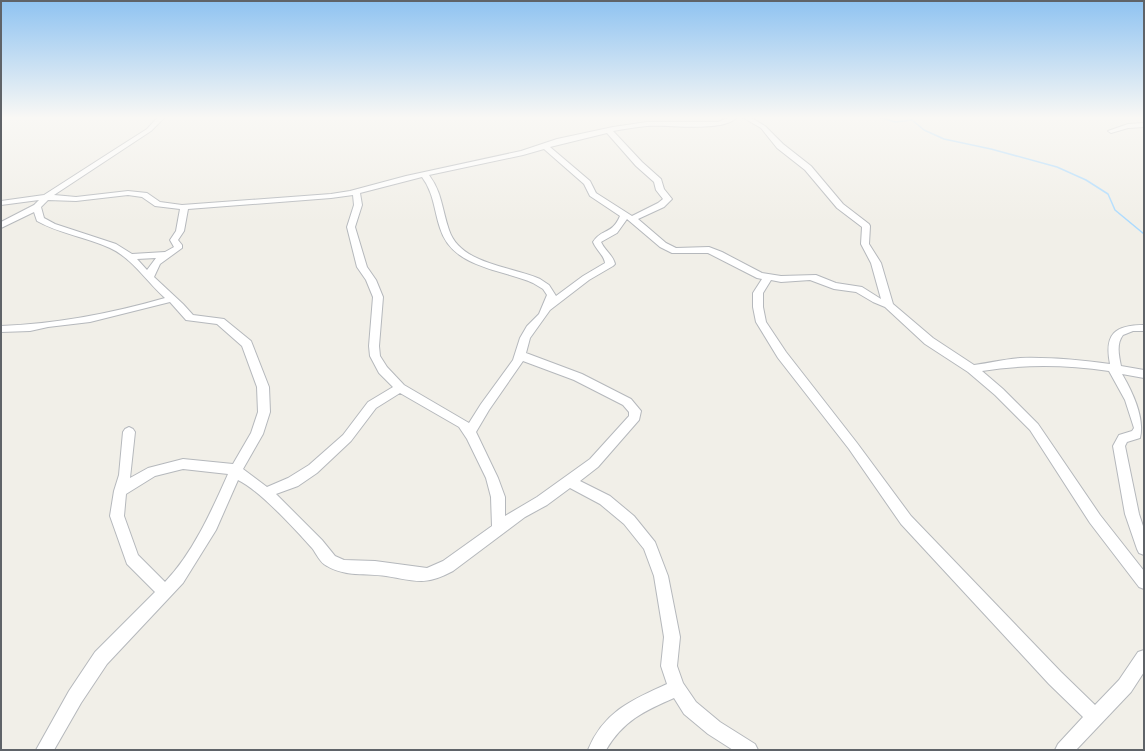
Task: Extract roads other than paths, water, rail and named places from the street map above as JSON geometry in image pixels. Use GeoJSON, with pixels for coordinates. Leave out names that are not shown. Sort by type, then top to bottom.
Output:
{"type":"FeatureCollection","features":[{"type":"Feature","properties":{"kind":"street"},"geometry":{"type":"LineString","coordinates":[[1,225],[37,207],[46,198],[85,171],[117,152]]}},
{"type":"Feature","properties":{"kind":"street"},"geometry":{"type":"LineString","coordinates":[[1,203],[46,198],[76,199],[134,193],[144,195],[158,204],[184,207],[331,196],[526,152]]}},
{"type":"Feature","properties":{"kind":"street"},"geometry":{"type":"LineString","coordinates":[[552,152],[587,183],[593,194],[628,217],[664,245],[675,251],[709,250],[745,267],[751,272],[768,278],[816,278],[834,286],[859,289],[876,300],[888,305],[929,341],[972,370],[999,392],[1034,427],[1095,519],[1144,582]]}},
{"type":"Feature","properties":{"kind":"street"},"geometry":{"type":"LineString","coordinates":[[546,309],[586,278],[610,264],[609,258],[600,249],[597,242],[599,239],[613,234],[628,217],[661,205],[668,198],[660,190],[658,181],[628,152]]}},
{"type":"Feature","properties":{"kind":"street"},"geometry":{"type":"LineString","coordinates":[[788,152],[808,168],[823,183],[832,198],[840,206],[866,226],[865,244],[876,263],[888,305]]}},
{"type":"Feature","properties":{"kind":"street"},"geometry":{"type":"LineString","coordinates":[[424,174],[433,186],[437,197],[444,232],[453,247],[471,259],[528,277],[546,287],[552,295],[546,309],[525,338],[518,361],[485,407],[470,432]]}},
{"type":"Feature","properties":{"kind":"street"},"geometry":{"type":"LineString","coordinates":[[356,191],[358,205],[351,226],[352,234],[362,267],[371,280],[378,297],[374,346],[375,356],[383,370],[400,388],[463,424],[470,432],[479,448],[492,478],[498,497],[499,529]]}},
{"type":"Feature","properties":{"kind":"street"},"geometry":{"type":"LineString","coordinates":[[37,207],[40,219],[52,226],[113,246],[130,257],[149,278],[180,306],[190,318],[220,321],[232,330],[247,344],[263,388],[264,412],[256,434],[236,471],[211,526],[178,578],[102,658],[75,697],[45,750]]}},
{"type":"Feature","properties":{"kind":"street"},"geometry":{"type":"LineString","coordinates":[[149,278],[155,263],[165,255],[178,248],[178,245],[174,240],[180,231],[184,207]]}},
{"type":"Feature","properties":{"kind":"street"},"geometry":{"type":"LineString","coordinates":[[130,257],[165,255]]}},
{"type":"Feature","properties":{"kind":"street"},"geometry":{"type":"LineString","coordinates":[[768,278],[758,294],[758,307],[761,322],[782,355],[853,446],[906,520],[1055,678],[1095,717]]}},
{"type":"Feature","properties":{"kind":"street"},"geometry":{"type":"LineString","coordinates":[[1,329],[30,328],[48,324],[90,319],[171,299]]}},
{"type":"Feature","properties":{"kind":"street"},"geometry":{"type":"LineString","coordinates":[[1144,328],[1135,327],[1117,334],[1113,340],[1112,349],[1114,368],[1131,400],[1140,428],[1136,435],[1123,438],[1119,446],[1132,514],[1144,549]]}},
{"type":"Feature","properties":{"kind":"street"},"geometry":{"type":"LineString","coordinates":[[120,491],[152,472],[183,464],[236,471],[265,493],[317,544],[330,561],[344,567],[375,568],[412,574],[435,574],[520,513],[542,501],[594,463],[611,442],[635,417],[635,411],[627,402],[578,377],[520,355]]}},
{"type":"Feature","properties":{"kind":"street"},"geometry":{"type":"LineString","coordinates":[[972,370],[1019,362],[1086,364],[1144,374]]}},
{"type":"Feature","properties":{"kind":"street"},"geometry":{"type":"LineString","coordinates":[[265,493],[293,482],[313,469],[347,438],[372,405],[400,388]]}},
{"type":"Feature","properties":{"kind":"street"},"geometry":{"type":"LineString","coordinates":[[129,432],[125,475],[120,491],[117,516],[132,560],[165,592]]}},
{"type":"Feature","properties":{"kind":"street"},"geometry":{"type":"LineString","coordinates":[[569,482],[605,500],[629,520],[650,546],[661,576],[672,638],[669,666],[677,688],[690,708],[714,728],[750,750]]}},
{"type":"Feature","properties":{"kind":"street"},"geometry":{"type":"LineString","coordinates":[[1064,750],[1125,686],[1144,658]]}},
{"type":"Feature","properties":{"kind":"street"},"geometry":{"type":"LineString","coordinates":[[597,750],[607,732],[619,719],[643,703],[677,688]]}},
{"type":"Feature","properties":{"kind":"waterway"},"geometry":{"type":"LineString","coordinates":[[1002,152],[1057,167],[1086,180],[1108,194],[1115,210],[1144,234]]}}]}
